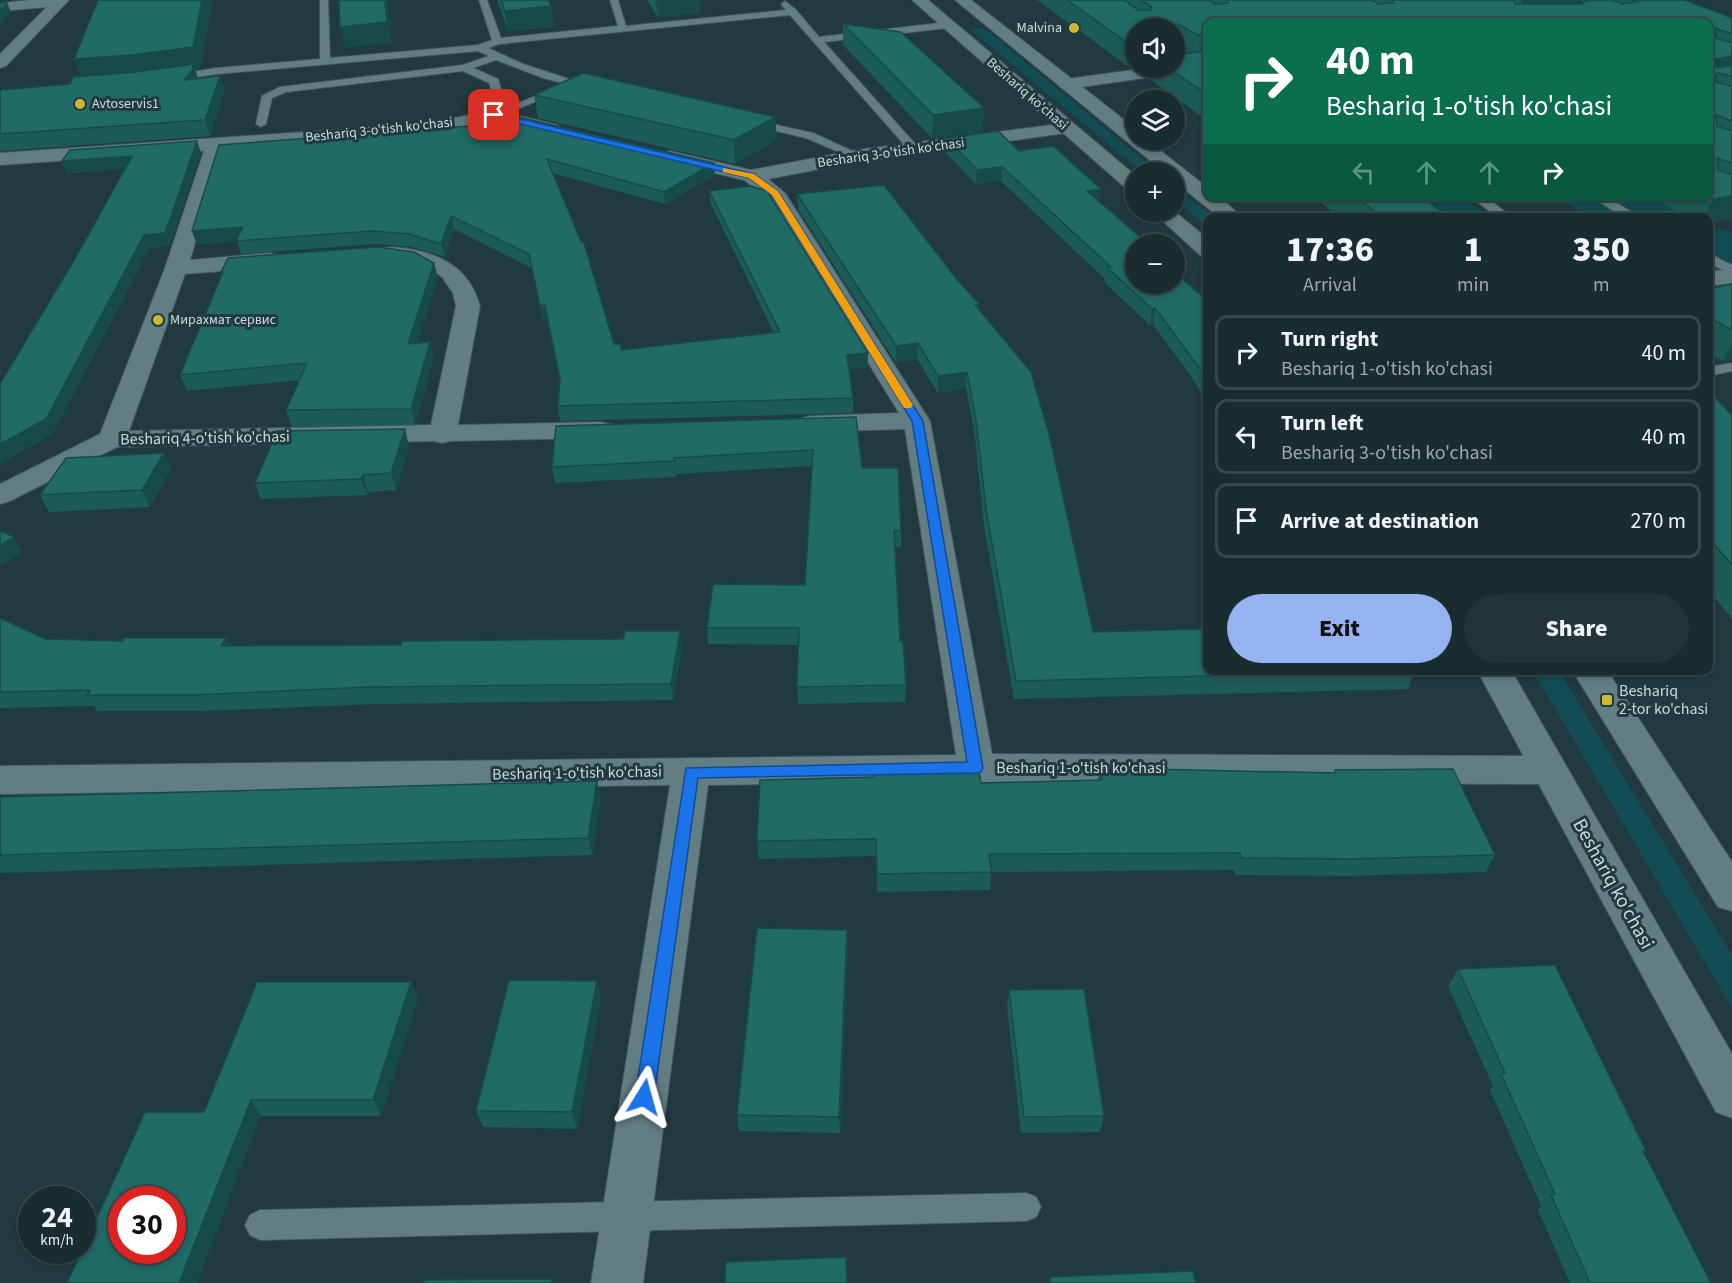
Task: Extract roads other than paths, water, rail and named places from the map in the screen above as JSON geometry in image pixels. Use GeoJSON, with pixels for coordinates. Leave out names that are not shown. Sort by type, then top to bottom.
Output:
{"type":"FeatureCollection","features":[{"type":"Feature","properties":{"kind":"street","name":"Beshariq ko'chasi"},"geometry":{"type":"LineString","coordinates":[[919,0],[1125,178]]}},
{"type":"Feature","properties":{"kind":"street","name":"Beshariq ko'chasi"},"geometry":{"type":"LineString","coordinates":[[962,0],[1125,130]]}},
{"type":"Feature","properties":{"kind":"street"},"geometry":{"type":"LineString","coordinates":[[0,7],[61,1]]}},
{"type":"Feature","properties":{"kind":"street"},"geometry":{"type":"LineString","coordinates":[[0,63],[61,1]]}},
{"type":"Feature","properties":{"kind":"street"},"geometry":{"type":"LineString","coordinates":[[948,25],[988,21]]}},
{"type":"Feature","properties":{"kind":"street"},"geometry":{"type":"LineString","coordinates":[[1066,84],[1203,66]]}},
{"type":"Feature","properties":{"kind":"street","name":"Beshariq 3-o'tish ko'chasi"},"geometry":{"type":"LineString","coordinates":[[0,159],[391,131],[435,126],[496,107],[572,134]]}},
{"type":"Feature","properties":{"kind":"street","name":"Beshariq 3-o'tish ko'chasi"},"geometry":{"type":"LineString","coordinates":[[751,176],[857,156],[1067,128]]}},
{"type":"Feature","properties":{"kind":"street","name":"Beshariq 4-o'tish ko'chasi"},"geometry":{"type":"LineString","coordinates":[[112,439],[176,268],[216,143]]}},
{"type":"Feature","properties":{"kind":"street","name":"Beshariq ko'chasi"},"geometry":{"type":"LineString","coordinates":[[1150,150],[1203,194]]}},
{"type":"Feature","properties":{"kind":"street","name":"Beshariq 3-o'tish ko'chasi"},"geometry":{"type":"LineString","coordinates":[[651,152],[751,176],[775,193],[917,421],[976,768]]}},
{"type":"Feature","properties":{"kind":"street","name":"Beshariq ko'chasi"},"geometry":{"type":"LineString","coordinates":[[1212,201],[1227,213]]}},
{"type":"Feature","properties":{"kind":"street"},"geometry":{"type":"LineString","coordinates":[[1175,222],[1203,246]]}},
{"type":"Feature","properties":{"kind":"street"},"geometry":{"type":"LineString","coordinates":[[371,253],[400,253],[440,266],[456,276],[466,291],[468,306],[442,435]]}},
{"type":"Feature","properties":{"kind":"street"},"geometry":{"type":"LineString","coordinates":[[176,268],[291,259]]}},
{"type":"Feature","properties":{"kind":"street"},"geometry":{"type":"LineString","coordinates":[[1713,278],[1732,276]]}},
{"type":"Feature","properties":{"kind":"street"},"geometry":{"type":"LineString","coordinates":[[787,425],[917,421]]}},
{"type":"Feature","properties":{"kind":"street","name":"Beshariq 4-o'tish ko'chasi"},"geometry":{"type":"LineString","coordinates":[[0,495],[112,439],[442,435],[620,430]]}},
{"type":"Feature","properties":{"kind":"street","name":"Beshariq ko'chasi"},"geometry":{"type":"LineString","coordinates":[[1497,675],[1732,1097]]}},
{"type":"Feature","properties":{"kind":"street"},"geometry":{"type":"LineString","coordinates":[[1592,675],[1732,895]]}},
{"type":"Feature","properties":{"kind":"street","name":"Beshariq 1-o'tish ko'chasi"},"geometry":{"type":"LineString","coordinates":[[0,780],[976,768],[1550,770]]}},
{"type":"Feature","properties":{"kind":"street"},"geometry":{"type":"LineString","coordinates":[[617,1283],[691,772]]}},
{"type":"Feature","properties":{"kind":"lane"},"geometry":{"type":"LineString","coordinates":[[324,0],[325,62]]}},
{"type":"Feature","properties":{"kind":"lane"},"geometry":{"type":"LineString","coordinates":[[483,0],[497,41]]}},
{"type":"Feature","properties":{"kind":"lane"},"geometry":{"type":"LineString","coordinates":[[614,0],[623,29]]}},
{"type":"Feature","properties":{"kind":"lane"},"geometry":{"type":"LineString","coordinates":[[781,0],[914,148]]}},
{"type":"Feature","properties":{"kind":"lane"},"geometry":{"type":"LineString","coordinates":[[163,79],[217,71],[480,48],[497,41],[793,12]]}},
{"type":"Feature","properties":{"kind":"lane"},"geometry":{"type":"LineString","coordinates":[[818,40],[948,25]]}},
{"type":"Feature","properties":{"kind":"lane"},"geometry":{"type":"LineString","coordinates":[[480,48],[496,57],[548,77],[598,89]]}},
{"type":"Feature","properties":{"kind":"lane"},"geometry":{"type":"LineString","coordinates":[[1185,56],[1203,66]]}},
{"type":"Feature","properties":{"kind":"lane"},"geometry":{"type":"LineString","coordinates":[[261,124],[267,96],[284,89],[464,68],[496,57]]}},
{"type":"Feature","properties":{"kind":"lane"},"geometry":{"type":"LineString","coordinates":[[464,68],[494,81],[496,107],[575,84]]}},
{"type":"Feature","properties":{"kind":"lane"},"geometry":{"type":"LineString","coordinates":[[739,120],[809,135],[857,156]]}},
{"type":"Feature","properties":{"kind":"lane"},"geometry":{"type":"LineString","coordinates":[[1482,201],[1500,213]]}},
{"type":"Feature","properties":{"kind":"lane"},"geometry":{"type":"LineString","coordinates":[[1605,201],[1626,213]]}},
{"type":"Feature","properties":{"kind":"lane"},"geometry":{"type":"LineString","coordinates":[[1713,260],[1732,270]]}},
{"type":"Feature","properties":{"kind":"lane"},"geometry":{"type":"LineString","coordinates":[[1713,371],[1732,367]]}},
{"type":"Feature","properties":{"kind":"lane"},"geometry":{"type":"LineString","coordinates":[[260,1225],[1026,1207]]}},
{"type":"Feature","properties":{"kind":"place","name":"Malvina"},"geometry":{"type":"Point","coordinates":[1074,28]}},
{"type":"Feature","properties":{"kind":"place","name":"Avtoservis1"},"geometry":{"type":"Point","coordinates":[80,104]}},
{"type":"Feature","properties":{"kind":"place","name":"Мирахмат сервис"},"geometry":{"type":"Point","coordinates":[158,320]}},
{"type":"Feature","properties":{"kind":"place","name":"Beshariq 2-tor ko'chasi"},"geometry":{"type":"Point","coordinates":[1607,700]}}]}
